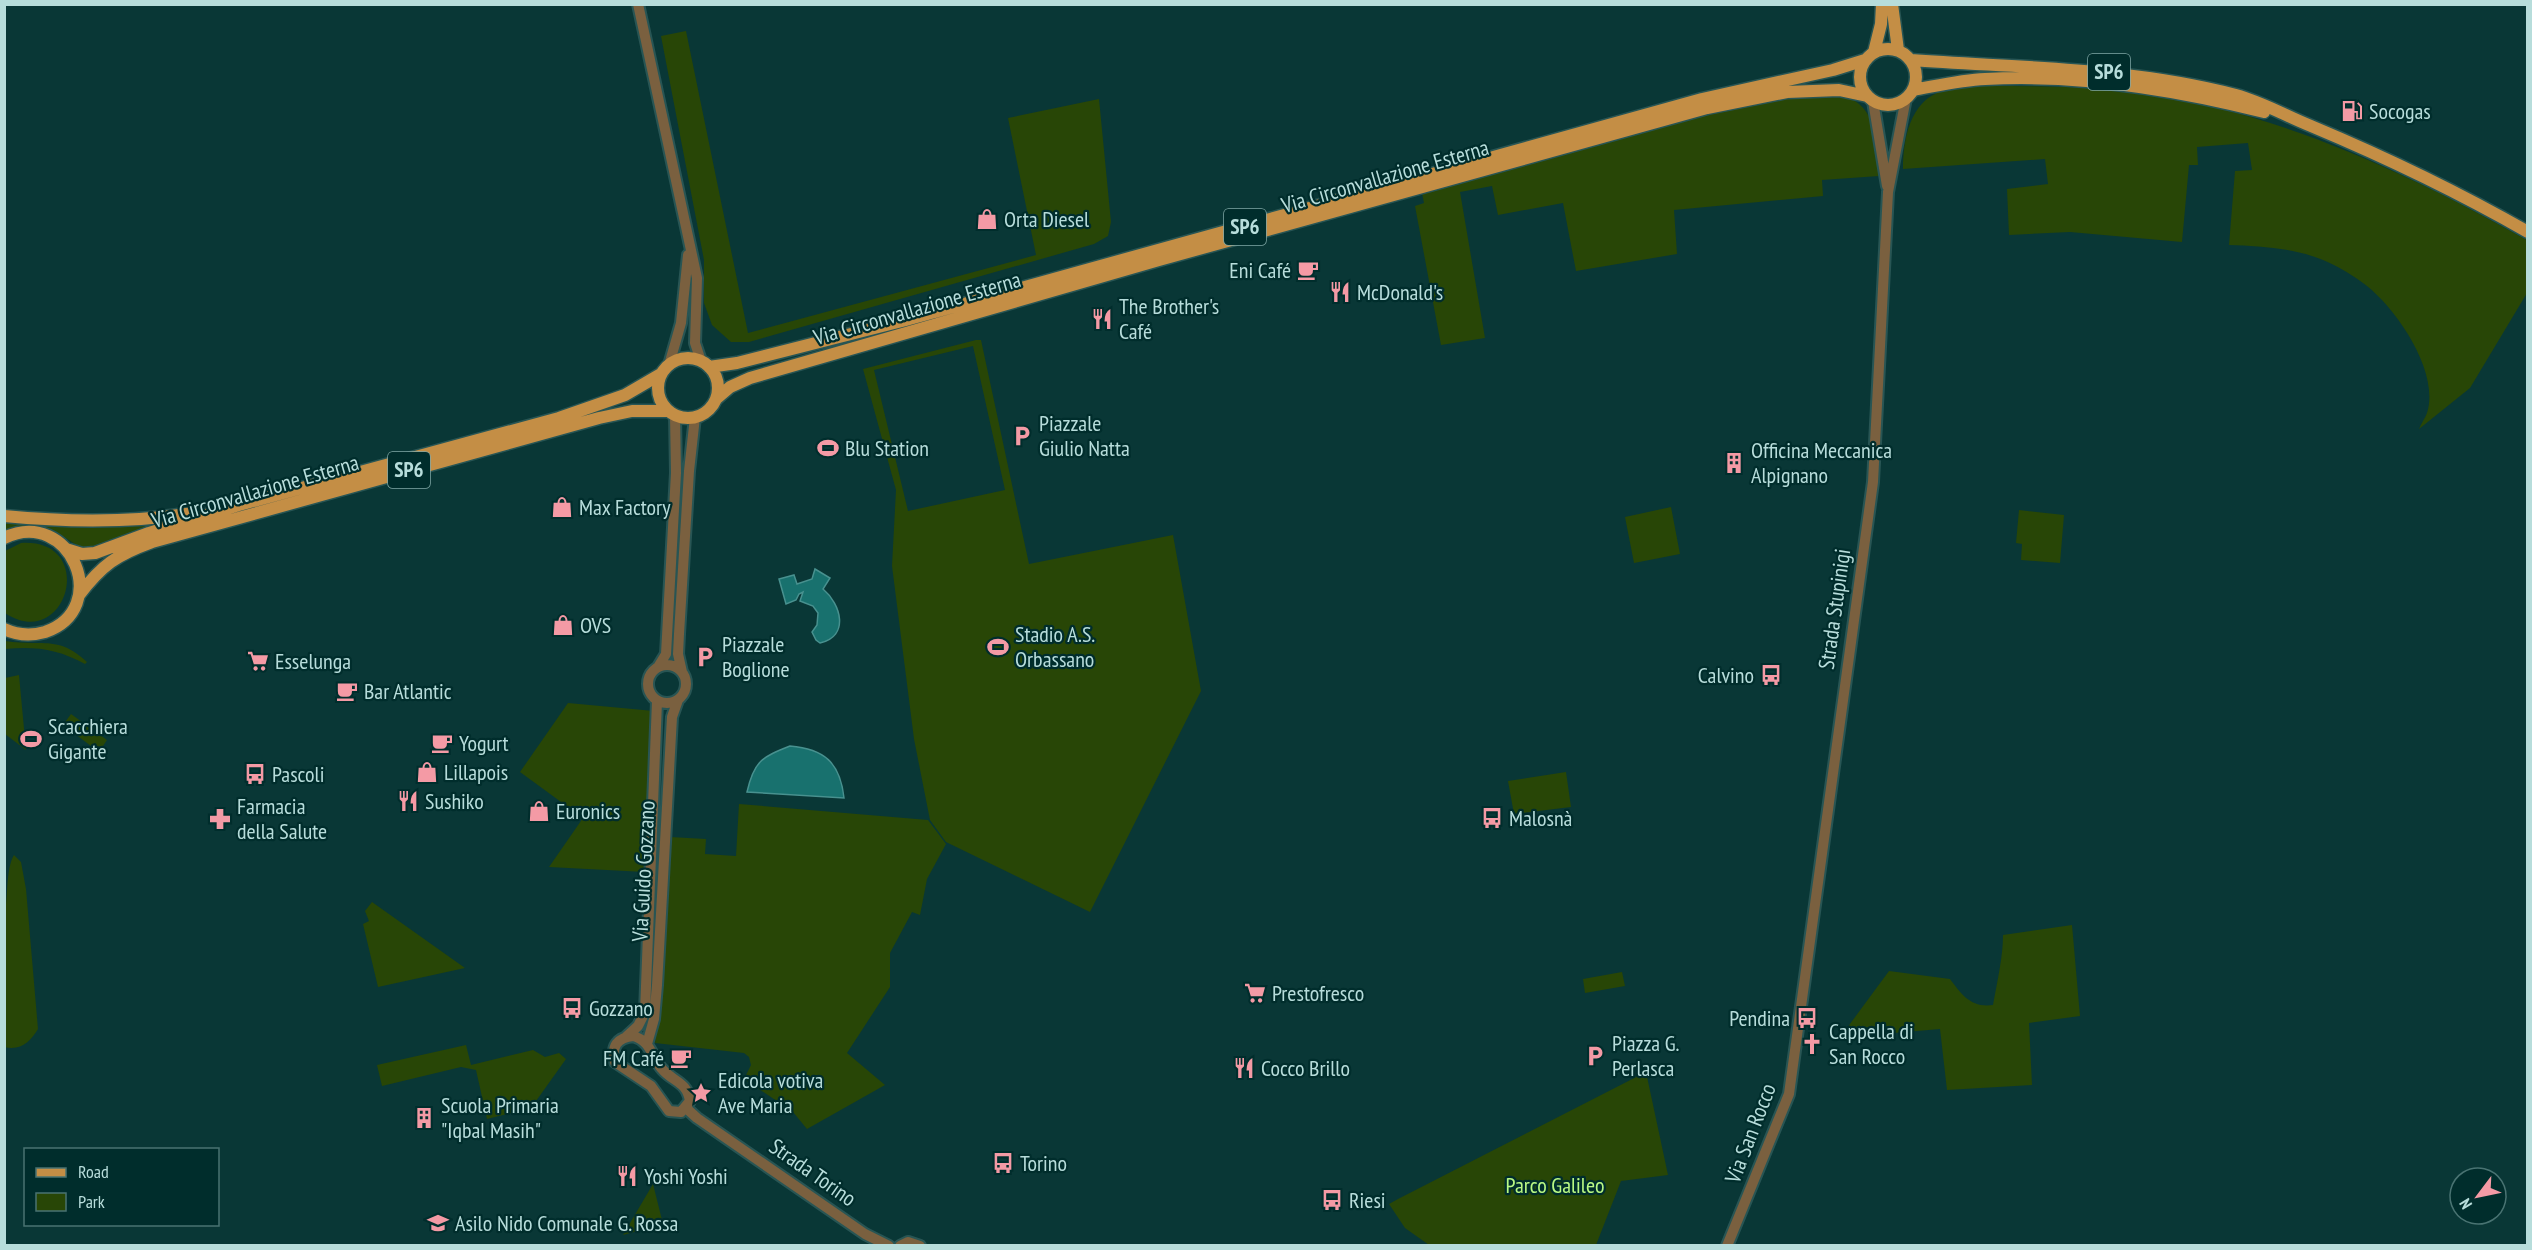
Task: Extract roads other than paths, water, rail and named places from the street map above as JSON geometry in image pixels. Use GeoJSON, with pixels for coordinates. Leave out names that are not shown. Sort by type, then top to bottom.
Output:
{"type":"FeatureCollection","features":[{"type":"Feature","properties":{"kind":"main road"},"geometry":{"type":"LineString","coordinates":[[1870,98],[1860,78],[1881,24],[1882,4]]}},
{"type":"Feature","properties":{"kind":"main road"},"geometry":{"type":"LineString","coordinates":[[1892,4],[1898,50],[1911,60],[1916,75],[1910,94]]}},
{"type":"Feature","properties":{"kind":"main road","name":"Via Circonvallazione Esterna"},"geometry":{"type":"LineString","coordinates":[[66,549],[82,554],[95,553],[149,533],[239,505],[559,418],[625,395],[684,358],[705,364],[736,363],[906,320],[1594,128],[1702,99],[1833,70],[1881,49],[1898,50]]}},
{"type":"Feature","properties":{"kind":"main road","name":"Via Circonvallazione Esterna"},"geometry":{"type":"LineString","coordinates":[[1911,60],[2072,68],[2139,76],[2236,95],[2370,151],[2434,181],[2528,232]]}},
{"type":"Feature","properties":{"kind":"main road","name":"Via Circonvallazione Esterna"},"geometry":{"type":"LineString","coordinates":[[79,595],[110,560],[128,550],[152,542],[599,418],[632,411],[672,413],[695,417],[711,407],[716,399],[730,387],[750,378],[908,331],[1707,108],[1787,92],[1839,90],[1890,105],[1910,94],[1983,79],[2073,79],[2141,87],[2235,105],[2301,122]]}},
{"type":"Feature","properties":{"kind":"main road"},"geometry":{"type":"LineString","coordinates":[[705,364],[717,383],[716,399]]}},
{"type":"Feature","properties":{"kind":"main road"},"geometry":{"type":"LineString","coordinates":[[665,369],[658,381],[660,398],[672,413]]}},
{"type":"Feature","properties":{"kind":"main road","name":"SP6"},"geometry":{"type":"LineString","coordinates":[[4,516],[53,520],[120,520],[181,515],[239,505]]}},
{"type":"Feature","properties":{"kind":"main road","name":"SP6"},"geometry":{"type":"LineString","coordinates":[[5,538],[29,532],[40,533],[52,537],[66,549]]}},
{"type":"Feature","properties":{"kind":"main road"},"geometry":{"type":"LineString","coordinates":[[66,549],[77,567],[80,582],[79,595]]}},
{"type":"Feature","properties":{"kind":"main road","name":"SP6"},"geometry":{"type":"LineString","coordinates":[[6,631],[26,635],[52,630],[68,616],[79,595]]}},
{"type":"Feature","properties":{"kind":"street"},"geometry":{"type":"LineString","coordinates":[[638,4],[697,278],[695,343],[705,364]]}},
{"type":"Feature","properties":{"kind":"street","name":"Strada Stupinigi"},"geometry":{"type":"LineString","coordinates":[[1797,1031],[1873,482],[1888,192],[1910,94]]}},
{"type":"Feature","properties":{"kind":"street","name":"Strada Stupinigi"},"geometry":{"type":"LineString","coordinates":[[1870,98],[1888,192]]}},
{"type":"Feature","properties":{"kind":"street"},"geometry":{"type":"LineString","coordinates":[[665,369],[681,323],[689,249]]}},
{"type":"Feature","properties":{"kind":"street"},"geometry":{"type":"LineString","coordinates":[[672,413],[676,473],[666,654],[658,667],[649,675],[647,681],[649,693],[657,701],[668,704],[678,700],[686,688],[678,654],[689,471],[695,417]]}},
{"type":"Feature","properties":{"kind":"street"},"geometry":{"type":"LineString","coordinates":[[658,667],[671,665],[682,672]]}},
{"type":"Feature","properties":{"kind":"street","name":"Via Guido Gozzano"},"geometry":{"type":"LineString","coordinates":[[648,1044],[654,1019],[656,996],[672,717],[678,700]]}},
{"type":"Feature","properties":{"kind":"street","name":"Via Guido Gozzano"},"geometry":{"type":"LineString","coordinates":[[657,701],[645,1012],[638,1026],[612,1050],[615,1062],[651,1086],[669,1111],[681,1112],[687,1108]]}},
{"type":"Feature","properties":{"kind":"street","name":"Via San Rocco"},"geometry":{"type":"LineString","coordinates":[[1727,1245],[1789,1094],[1797,1031]]}},
{"type":"Feature","properties":{"kind":"street"},"geometry":{"type":"LineString","coordinates":[[626,1037],[639,1037],[648,1044],[662,1070],[687,1089],[690,1101],[687,1108]]}},
{"type":"Feature","properties":{"kind":"street","name":"Strada Torino"},"geometry":{"type":"LineString","coordinates":[[687,1108],[697,1118],[865,1234],[889,1245]]}},
{"type":"Feature","properties":{"kind":"street"},"geometry":{"type":"LineString","coordinates":[[900,1245],[908,1242],[920,1245]]}},
{"type":"Feature","properties":{"kind":"water"},"geometry":{"type":"Polygon","coordinates":[[[815,569],[830,578],[823,589],[834,603],[840,619],[836,634],[820,643],[812,632],[817,625],[818,613],[813,606],[800,601],[803,592],[796,600],[786,604],[779,579],[794,575],[797,584],[812,579],[815,569]]]}},
{"type":"Feature","properties":{"kind":"water"},"geometry":{"type":"Polygon","coordinates":[[[790,746],[812,750],[828,760],[839,775],[844,798],[747,792],[756,767],[772,753],[790,746]]]}},
{"type":"Feature","properties":{"kind":"place","name":"Socogas"},"geometry":{"type":"Point","coordinates":[2352,111]}},
{"type":"Feature","properties":{"kind":"place","name":"Orta Diesel"},"geometry":{"type":"Point","coordinates":[987,219]}},
{"type":"Feature","properties":{"kind":"place","name":"Eni Café"},"geometry":{"type":"Point","coordinates":[1308,270]}},
{"type":"Feature","properties":{"kind":"place","name":"McDonald's"},"geometry":{"type":"Point","coordinates":[1340,292]}},
{"type":"Feature","properties":{"kind":"place","name":"The Brother's Café"},"geometry":{"type":"Point","coordinates":[1102,319]}},
{"type":"Feature","properties":{"kind":"place","name":"Piazzale Giulio Natta"},"geometry":{"type":"Point","coordinates":[1022,436]}},
{"type":"Feature","properties":{"kind":"place","name":"Blu Station"},"geometry":{"type":"Point","coordinates":[828,448]}},
{"type":"Feature","properties":{"kind":"place","name":"Officina Meccanica Alpignano"},"geometry":{"type":"Point","coordinates":[1734,463]}},
{"type":"Feature","properties":{"kind":"place","name":"Max Factory"},"geometry":{"type":"Point","coordinates":[562,507]}},
{"type":"Feature","properties":{"kind":"place","name":"OVS"},"geometry":{"type":"Point","coordinates":[563,625]}},
{"type":"Feature","properties":{"kind":"place","name":"Stadio A.S. Orbassano"},"geometry":{"type":"Point","coordinates":[998,647]}},
{"type":"Feature","properties":{"kind":"place","name":"Piazzale Boglione"},"geometry":{"type":"Point","coordinates":[705,657]}},
{"type":"Feature","properties":{"kind":"place","name":"Esselunga"},"geometry":{"type":"Point","coordinates":[258,661]}},
{"type":"Feature","properties":{"kind":"place","name":"Calvino"},"geometry":{"type":"Point","coordinates":[1771,675]}},
{"type":"Feature","properties":{"kind":"place","name":"Bar Atlantic"},"geometry":{"type":"Point","coordinates":[347,691]}},
{"type":"Feature","properties":{"kind":"place","name":"Scacchiera Gigante"},"geometry":{"type":"Point","coordinates":[31,739]}},
{"type":"Feature","properties":{"kind":"place","name":"Yogurt"},"geometry":{"type":"Point","coordinates":[442,743]}},
{"type":"Feature","properties":{"kind":"place","name":"Lillapois"},"geometry":{"type":"Point","coordinates":[427,772]}},
{"type":"Feature","properties":{"kind":"place","name":"Pascoli"},"geometry":{"type":"Point","coordinates":[255,774]}},
{"type":"Feature","properties":{"kind":"place","name":"Sushiko"},"geometry":{"type":"Point","coordinates":[408,801]}},
{"type":"Feature","properties":{"kind":"place","name":"Euronics"},"geometry":{"type":"Point","coordinates":[539,811]}},
{"type":"Feature","properties":{"kind":"place","name":"Malosnà"},"geometry":{"type":"Point","coordinates":[1492,818]}},
{"type":"Feature","properties":{"kind":"place","name":"Farmacia della Salute"},"geometry":{"type":"Point","coordinates":[220,819]}},
{"type":"Feature","properties":{"kind":"place","name":"Prestofresco"},"geometry":{"type":"Point","coordinates":[1255,993]}},
{"type":"Feature","properties":{"kind":"place","name":"Gozzano"},"geometry":{"type":"Point","coordinates":[572,1008]}},
{"type":"Feature","properties":{"kind":"place","name":"Pendina"},"geometry":{"type":"Point","coordinates":[1807,1018]}},
{"type":"Feature","properties":{"kind":"place","name":"Cappella di San Rocco"},"geometry":{"type":"Point","coordinates":[1812,1044]}},
{"type":"Feature","properties":{"kind":"place","name":"Piazza G. Perlasca"},"geometry":{"type":"Point","coordinates":[1595,1056]}},
{"type":"Feature","properties":{"kind":"place","name":"FM Café"},"geometry":{"type":"Point","coordinates":[681,1058]}},
{"type":"Feature","properties":{"kind":"place","name":"Cocco Brillo"},"geometry":{"type":"Point","coordinates":[1244,1068]}},
{"type":"Feature","properties":{"kind":"place","name":"Edicola votiva Ave Maria"},"geometry":{"type":"Point","coordinates":[701,1093]}},
{"type":"Feature","properties":{"kind":"place","name":"Scuola Primaria \"Iqbal Masih\""},"geometry":{"type":"Point","coordinates":[424,1118]}},
{"type":"Feature","properties":{"kind":"place","name":"Torino"},"geometry":{"type":"Point","coordinates":[1003,1163]}},
{"type":"Feature","properties":{"kind":"place","name":"Yoshi Yoshi"},"geometry":{"type":"Point","coordinates":[627,1176]}},
{"type":"Feature","properties":{"kind":"place","name":"Riesi"},"geometry":{"type":"Point","coordinates":[1332,1200]}},
{"type":"Feature","properties":{"kind":"place","name":"Asilo Nido Comunale G. Rossa"},"geometry":{"type":"Point","coordinates":[438,1223]}},
{"type":"Feature","properties":{"kind":"park label","name":"Parco Galileo"},"geometry":{"type":"Point","coordinates":[1555,1185]}}]}
